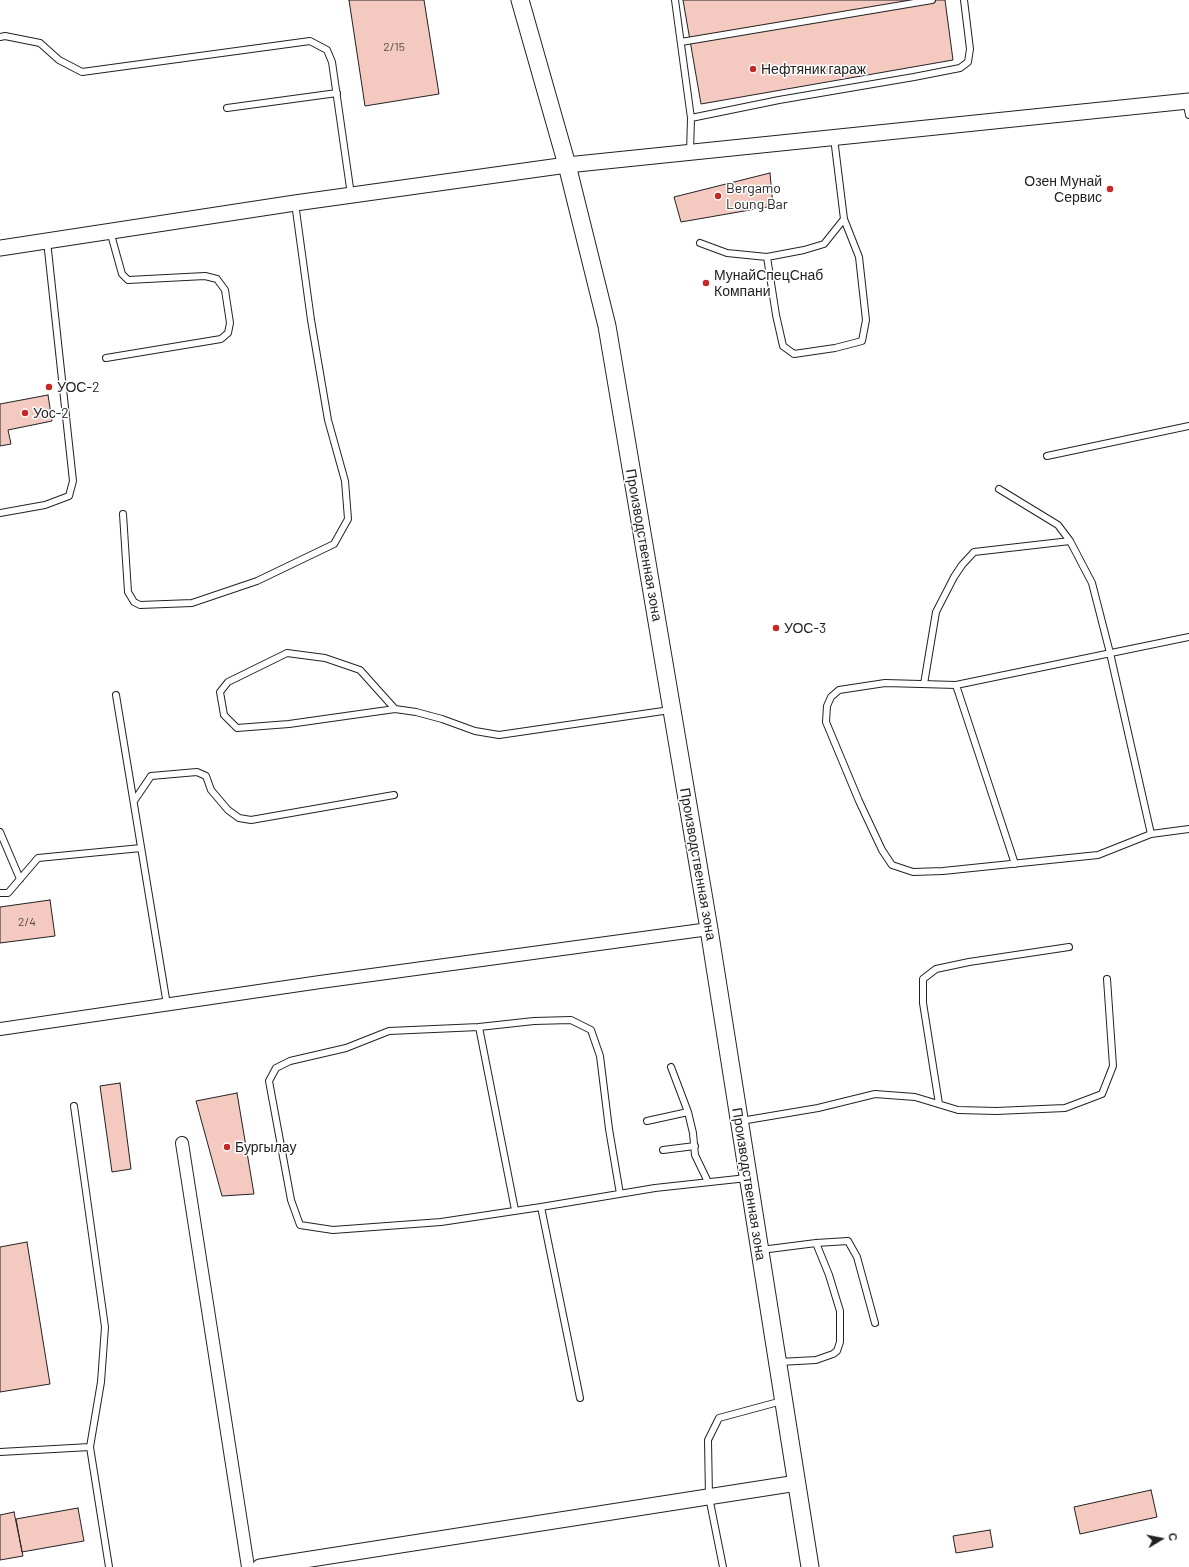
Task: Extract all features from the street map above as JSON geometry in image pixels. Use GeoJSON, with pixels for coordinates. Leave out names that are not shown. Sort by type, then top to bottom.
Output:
{"type":"FeatureCollection","features":[{"type":"Feature","properties":{"kind":"main road","name":"Производственная зона"},"geometry":{"type":"LineString","coordinates":[[520,0],[568,165],[607,326],[709,929],[810,1567]]}},
{"type":"Feature","properties":{"kind":"street"},"geometry":{"type":"LineString","coordinates":[[0,248],[295,203],[568,165],[834,138],[1188,106]]}},
{"type":"Feature","properties":{"kind":"street"},"geometry":{"type":"LineString","coordinates":[[0,1029],[320,982],[709,929]]}},
{"type":"Feature","properties":{"kind":"street"},"geometry":{"type":"LineString","coordinates":[[182,1143],[248,1567]]}},
{"type":"Feature","properties":{"kind":"street"},"geometry":{"type":"LineString","coordinates":[[260,1567],[797,1483]]}},
{"type":"Feature","properties":{"kind":"lane"},"geometry":{"type":"LineString","coordinates":[[675,0],[691,118],[690,152]]}},
{"type":"Feature","properties":{"kind":"lane"},"geometry":{"type":"LineString","coordinates":[[681,42],[932,0]]}},
{"type":"Feature","properties":{"kind":"lane"},"geometry":{"type":"LineString","coordinates":[[691,118],[779,100],[960,68],[968,62],[970,49],[964,0]]}},
{"type":"Feature","properties":{"kind":"lane"},"geometry":{"type":"LineString","coordinates":[[0,37],[5,36],[40,43],[59,60],[82,72],[310,41],[327,50],[332,62],[351,195]]}},
{"type":"Feature","properties":{"kind":"lane"},"geometry":{"type":"LineString","coordinates":[[227,108],[337,93]]}},
{"type":"Feature","properties":{"kind":"lane"},"geometry":{"type":"LineString","coordinates":[[767,257],[776,315],[784,346],[794,354],[835,348],[862,341],[866,320],[859,257],[844,219],[834,138]]}},
{"type":"Feature","properties":{"kind":"lane"},"geometry":{"type":"LineString","coordinates":[[123,514],[128,592],[134,602],[140,605],[192,603],[257,581],[334,544],[348,519],[345,481],[328,420],[311,320],[295,203]]}},
{"type":"Feature","properties":{"kind":"lane"},"geometry":{"type":"LineString","coordinates":[[700,243],[727,253],[767,257],[804,250],[824,244],[844,219]]}},
{"type":"Feature","properties":{"kind":"lane"},"geometry":{"type":"LineString","coordinates":[[106,358],[221,339],[228,333],[230,323],[225,290],[217,278],[205,276],[128,280],[122,274],[110,231]]}},
{"type":"Feature","properties":{"kind":"lane"},"geometry":{"type":"LineString","coordinates":[[0,513],[45,505],[69,496],[73,481],[47,241]]}},
{"type":"Feature","properties":{"kind":"lane"},"geometry":{"type":"LineString","coordinates":[[1047,456],[1189,426]]}},
{"type":"Feature","properties":{"kind":"lane"},"geometry":{"type":"LineString","coordinates":[[999,489],[1058,525],[1070,541],[1092,583],[1110,653],[1151,834]]}},
{"type":"Feature","properties":{"kind":"lane"},"geometry":{"type":"LineString","coordinates":[[924,684],[936,612],[954,577],[962,565],[974,552],[1070,541]]}},
{"type":"Feature","properties":{"kind":"lane"},"geometry":{"type":"LineString","coordinates":[[1189,637],[956,685],[885,683],[839,690],[831,697],[826,706],[826,722],[859,801],[882,850],[892,866],[913,872],[943,871],[1098,855],[1151,834],[1189,830]]}},
{"type":"Feature","properties":{"kind":"lane"},"geometry":{"type":"LineString","coordinates":[[395,709],[360,670],[325,658],[287,653],[228,682],[220,692],[224,715],[237,728],[289,724],[395,709],[416,712],[475,731],[499,735],[672,710]]}},
{"type":"Feature","properties":{"kind":"lane"},"geometry":{"type":"LineString","coordinates":[[956,685],[1015,864]]}},
{"type":"Feature","properties":{"kind":"lane"},"geometry":{"type":"LineString","coordinates":[[116,695],[167,1005]]}},
{"type":"Feature","properties":{"kind":"lane"},"geometry":{"type":"LineString","coordinates":[[134,801],[151,776],[197,772],[206,776],[211,790],[228,810],[239,818],[251,820],[394,795]]}},
{"type":"Feature","properties":{"kind":"lane"},"geometry":{"type":"LineString","coordinates":[[0,832],[20,879]]}},
{"type":"Feature","properties":{"kind":"lane"},"geometry":{"type":"LineString","coordinates":[[0,893],[8,893],[38,858],[141,848]]}},
{"type":"Feature","properties":{"kind":"lane"},"geometry":{"type":"LineString","coordinates":[[939,1104],[924,1003],[923,979],[936,969],[969,962],[1069,947]]}},
{"type":"Feature","properties":{"kind":"lane"},"geometry":{"type":"LineString","coordinates":[[739,1121],[818,1108],[876,1094],[915,1097],[958,1110],[996,1111],[1065,1108],[1102,1094],[1113,1066],[1106,979]]}},
{"type":"Feature","properties":{"kind":"lane"},"geometry":{"type":"LineString","coordinates":[[620,1194],[609,1129],[600,1056],[591,1030],[571,1020],[534,1021],[479,1027],[389,1031],[346,1048],[290,1061],[276,1068],[269,1081],[291,1200],[300,1225],[333,1230],[441,1222],[620,1194],[748,1178]]}},
{"type":"Feature","properties":{"kind":"lane"},"geometry":{"type":"LineString","coordinates":[[479,1027],[515,1210]]}},
{"type":"Feature","properties":{"kind":"lane"},"geometry":{"type":"LineString","coordinates":[[671,1067],[688,1112],[694,1133],[695,1155],[708,1182]]}},
{"type":"Feature","properties":{"kind":"lane"},"geometry":{"type":"LineString","coordinates":[[74,1106],[105,1327],[101,1382],[90,1447],[109,1567]]}},
{"type":"Feature","properties":{"kind":"lane"},"geometry":{"type":"LineString","coordinates":[[647,1122],[688,1112]]}},
{"type":"Feature","properties":{"kind":"lane"},"geometry":{"type":"LineString","coordinates":[[663,1150],[694,1146]]}},
{"type":"Feature","properties":{"kind":"lane"},"geometry":{"type":"LineString","coordinates":[[541,1207],[580,1398]]}},
{"type":"Feature","properties":{"kind":"lane"},"geometry":{"type":"LineString","coordinates":[[760,1250],[816,1243],[848,1242],[857,1257],[875,1323]]}},
{"type":"Feature","properties":{"kind":"lane"},"geometry":{"type":"LineString","coordinates":[[778,1362],[816,1360],[838,1351],[840,1342],[840,1310],[829,1275],[816,1243]]}},
{"type":"Feature","properties":{"kind":"lane"},"geometry":{"type":"LineString","coordinates":[[723,1567],[709,1497],[708,1440],[719,1418],[783,1400]]}},
{"type":"Feature","properties":{"kind":"lane"},"geometry":{"type":"LineString","coordinates":[[0,1452],[90,1447]]}},
{"type":"Feature","properties":{"kind":"building"},"geometry":{"type":"Polygon","coordinates":[[[349,0],[424,0],[439,94],[365,106],[349,0]]]}},
{"type":"Feature","properties":{"kind":"building"},"geometry":{"type":"Polygon","coordinates":[[[683,0],[945,0],[953,60],[701,104],[683,0]]]}},
{"type":"Feature","properties":{"kind":"building"},"geometry":{"type":"Polygon","coordinates":[[[770,173],[773,206],[681,222],[674,197],[770,173]]]}},
{"type":"Feature","properties":{"kind":"building","name":"Уос-2"},"geometry":{"type":"Polygon","coordinates":[[[48,395],[52,421],[8,430],[11,444],[0,446],[0,404],[48,395]]]}},
{"type":"Feature","properties":{"kind":"building"},"geometry":{"type":"Polygon","coordinates":[[[50,900],[55,936],[0,943],[0,907],[50,900]]]}},
{"type":"Feature","properties":{"kind":"building"},"geometry":{"type":"Polygon","coordinates":[[[120,1083],[131,1169],[112,1172],[100,1086],[120,1083]]]}},
{"type":"Feature","properties":{"kind":"building","name":"Бургылау"},"geometry":{"type":"Polygon","coordinates":[[[237,1093],[254,1194],[222,1196],[196,1101],[237,1093]]]}},
{"type":"Feature","properties":{"kind":"building"},"geometry":{"type":"Polygon","coordinates":[[[27,1242],[50,1384],[0,1392],[0,1247],[27,1242]]]}},
{"type":"Feature","properties":{"kind":"building"},"geometry":{"type":"Polygon","coordinates":[[[1151,1490],[1157,1517],[1080,1534],[1074,1507],[1151,1490]]]}},
{"type":"Feature","properties":{"kind":"building"},"geometry":{"type":"Polygon","coordinates":[[[78,1508],[84,1541],[22,1552],[16,1519],[78,1508]]]}},
{"type":"Feature","properties":{"kind":"building"},"geometry":{"type":"Polygon","coordinates":[[[14,1512],[23,1556],[0,1560],[0,1515],[14,1512]]]}},
{"type":"Feature","properties":{"kind":"building"},"geometry":{"type":"Polygon","coordinates":[[[990,1530],[993,1547],[956,1553],[953,1536],[990,1530]]]}},
{"type":"Feature","properties":{"kind":"place","name":"Нефтяник гараж"},"geometry":{"type":"Point","coordinates":[753,69]}},
{"type":"Feature","properties":{"kind":"place","name":"Озен Мунай Сервис"},"geometry":{"type":"Point","coordinates":[1110,189]}},
{"type":"Feature","properties":{"kind":"place","name":"Bergamo Loung Bar"},"geometry":{"type":"Point","coordinates":[718,196]}},
{"type":"Feature","properties":{"kind":"place","name":"МунайСпецСнаб Компани"},"geometry":{"type":"Point","coordinates":[706,283]}},
{"type":"Feature","properties":{"kind":"place","name":"УОС-2"},"geometry":{"type":"Point","coordinates":[49,387]}},
{"type":"Feature","properties":{"kind":"place","name":"Уос-2"},"geometry":{"type":"Point","coordinates":[25,413]}},
{"type":"Feature","properties":{"kind":"place","name":"УОС-3"},"geometry":{"type":"Point","coordinates":[776,628]}},
{"type":"Feature","properties":{"kind":"place","name":"Бургылау"},"geometry":{"type":"Point","coordinates":[227,1147]}}]}
